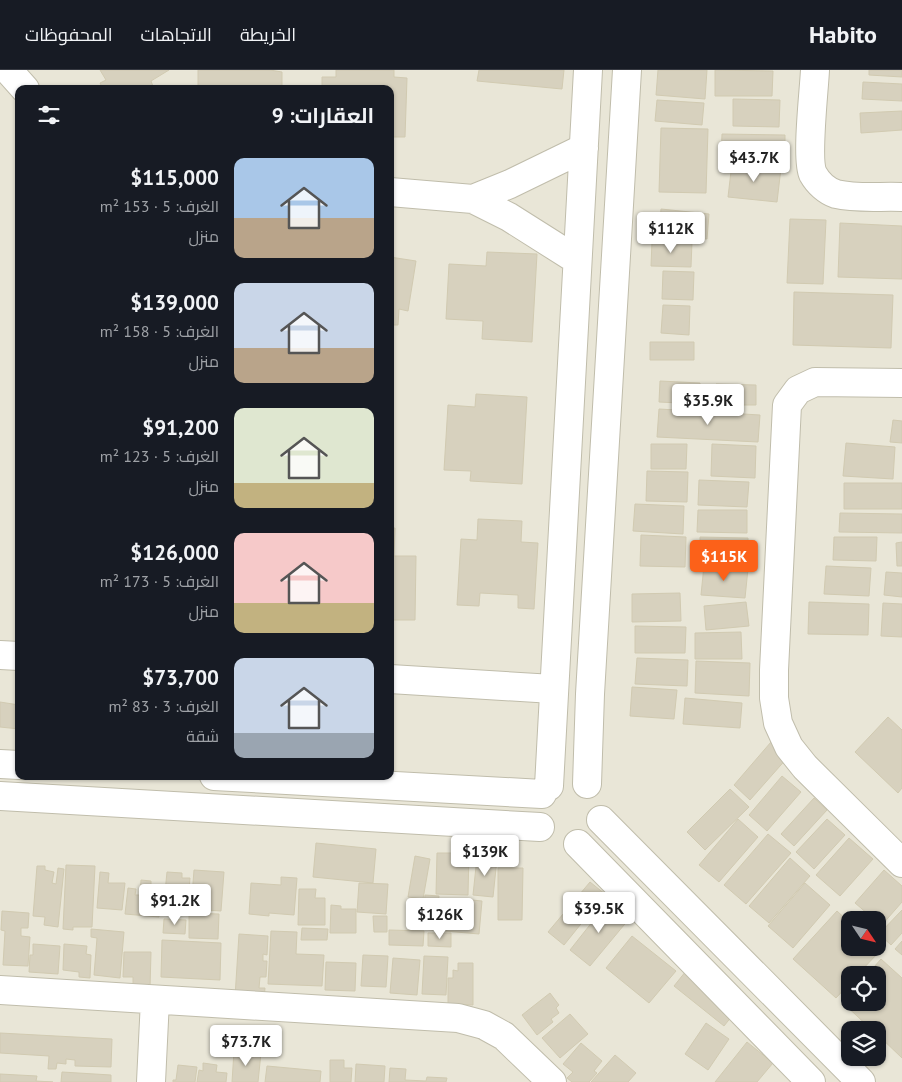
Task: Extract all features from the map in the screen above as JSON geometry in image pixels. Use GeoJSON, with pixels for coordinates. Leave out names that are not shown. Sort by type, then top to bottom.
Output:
{"type":"FeatureCollection","features":[{"type":"Feature","properties":{"kind":"street"},"geometry":{"type":"LineString","coordinates":[[8,70],[21,85]]}},
{"type":"Feature","properties":{"kind":"street"},"geometry":{"type":"LineString","coordinates":[[309,780],[545,790],[557,781],[567,779],[578,780],[587,784],[595,791],[600,800],[601,820],[596,830],[588,839],[578,844],[570,845],[552,841],[540,827],[536,816],[537,805],[545,790],[553,689],[588,70]]}},
{"type":"Feature","properties":{"kind":"street"},"geometry":{"type":"LineString","coordinates":[[587,784],[590,694],[627,70]]}},
{"type":"Feature","properties":{"kind":"street"},"geometry":{"type":"LineString","coordinates":[[815,70],[810,159],[813,173],[822,186],[835,193],[850,196],[902,197]]}},
{"type":"Feature","properties":{"kind":"street"},"geometry":{"type":"LineString","coordinates":[[586,111],[624,112]]}},
{"type":"Feature","properties":{"kind":"street"},"geometry":{"type":"LineString","coordinates":[[472,199],[518,181],[584,148]]}},
{"type":"Feature","properties":{"kind":"street"},"geometry":{"type":"LineString","coordinates":[[394,192],[472,199],[544,238],[577,260]]}},
{"type":"Feature","properties":{"kind":"street"},"geometry":{"type":"LineString","coordinates":[[573,338],[611,340]]}},
{"type":"Feature","properties":{"kind":"street"},"geometry":{"type":"LineString","coordinates":[[902,383],[815,382],[798,390],[787,405],[774,698],[778,723],[789,747],[805,767],[902,863]]}},
{"type":"Feature","properties":{"kind":"street"},"geometry":{"type":"LineString","coordinates":[[0,655],[15,656]]}},
{"type":"Feature","properties":{"kind":"street"},"geometry":{"type":"LineString","coordinates":[[394,679],[553,689]]}},
{"type":"Feature","properties":{"kind":"street"},"geometry":{"type":"LineString","coordinates":[[0,764],[15,765]]}},
{"type":"Feature","properties":{"kind":"street"},"geometry":{"type":"LineString","coordinates":[[0,796],[540,827]]}},
{"type":"Feature","properties":{"kind":"street"},"geometry":{"type":"LineString","coordinates":[[601,820],[861,1082]]}},
{"type":"Feature","properties":{"kind":"street"},"geometry":{"type":"LineString","coordinates":[[578,844],[811,1082]]}},
{"type":"Feature","properties":{"kind":"street"},"geometry":{"type":"LineString","coordinates":[[0,990],[458,1018],[484,1025],[504,1036],[552,1082]]}},
{"type":"Feature","properties":{"kind":"street"},"geometry":{"type":"LineString","coordinates":[[151,1082],[155,1000]]}},
{"type":"Feature","properties":{"kind":"street"},"geometry":{"type":"LineString","coordinates":[[754,1025],[780,1000]]}},
{"type":"Feature","properties":{"kind":"shaded area"},"geometry":{"type":"Polygon","coordinates":[[[0,70],[902,70],[902,1082],[0,1082],[0,70]]]}},
{"type":"Feature","properties":{"kind":"building"},"geometry":{"type":"Polygon","coordinates":[[[100,70],[169,70],[151,81],[152,85],[101,85],[100,83],[106,80],[100,70]]]}},
{"type":"Feature","properties":{"kind":"building"},"geometry":{"type":"Polygon","coordinates":[[[198,70],[270,70],[282,72],[282,85],[198,85],[198,70]]]}},
{"type":"Feature","properties":{"kind":"building"},"geometry":{"type":"Polygon","coordinates":[[[336,70],[394,70],[394,77],[407,78],[405,137],[394,137],[394,85],[322,85],[322,77],[336,77],[336,70]]]}},
{"type":"Feature","properties":{"kind":"building"},"geometry":{"type":"Polygon","coordinates":[[[479,70],[564,70],[562,89],[477,81],[479,70]]]}},
{"type":"Feature","properties":{"kind":"building"},"geometry":{"type":"Polygon","coordinates":[[[658,70],[707,70],[705,99],[656,95],[658,70]]]}},
{"type":"Feature","properties":{"kind":"building"},"geometry":{"type":"Polygon","coordinates":[[[715,70],[773,71],[772,96],[715,96],[715,70]]]}},
{"type":"Feature","properties":{"kind":"building"},"geometry":{"type":"Polygon","coordinates":[[[869,70],[902,70],[902,77],[869,75],[869,70]]]}},
{"type":"Feature","properties":{"kind":"building"},"geometry":{"type":"Polygon","coordinates":[[[863,82],[902,84],[902,101],[862,99],[863,82]]]}},
{"type":"Feature","properties":{"kind":"building"},"geometry":{"type":"Polygon","coordinates":[[[733,99],[780,100],[779,127],[733,126],[733,99]]]}},
{"type":"Feature","properties":{"kind":"building"},"geometry":{"type":"Polygon","coordinates":[[[657,100],[704,103],[702,125],[655,121],[657,100]]]}},
{"type":"Feature","properties":{"kind":"building"},"geometry":{"type":"Polygon","coordinates":[[[902,111],[902,130],[861,133],[860,113],[902,111]]]}},
{"type":"Feature","properties":{"kind":"building"},"geometry":{"type":"Polygon","coordinates":[[[661,128],[708,129],[706,193],[659,192],[661,128]]]}},
{"type":"Feature","properties":{"kind":"building"},"geometry":{"type":"Polygon","coordinates":[[[722,134],[785,135],[785,161],[721,159],[722,134]]]}},
{"type":"Feature","properties":{"kind":"building"},"geometry":{"type":"Polygon","coordinates":[[[732,163],[781,168],[777,202],[728,197],[732,163]]]}},
{"type":"Feature","properties":{"kind":"building"},"geometry":{"type":"Polygon","coordinates":[[[661,209],[709,214],[707,239],[659,234],[661,209]]]}},
{"type":"Feature","properties":{"kind":"building"},"geometry":{"type":"Polygon","coordinates":[[[790,219],[826,220],[823,284],[787,283],[790,219]]]}},
{"type":"Feature","properties":{"kind":"building"},"geometry":{"type":"Polygon","coordinates":[[[840,223],[902,226],[902,279],[838,277],[840,223]]]}},
{"type":"Feature","properties":{"kind":"building"},"geometry":{"type":"Polygon","coordinates":[[[652,241],[692,242],[691,267],[651,266],[652,241]]]}},
{"type":"Feature","properties":{"kind":"building"},"geometry":{"type":"Polygon","coordinates":[[[487,252],[537,254],[532,342],[482,339],[483,321],[446,319],[449,264],[486,266],[487,252]]]}},
{"type":"Feature","properties":{"kind":"building"},"geometry":{"type":"Polygon","coordinates":[[[394,258],[416,261],[408,311],[399,309],[398,325],[394,325],[394,258]]]}},
{"type":"Feature","properties":{"kind":"building"},"geometry":{"type":"Polygon","coordinates":[[[663,271],[694,272],[693,300],[662,299],[663,271]]]}},
{"type":"Feature","properties":{"kind":"building"},"geometry":{"type":"Polygon","coordinates":[[[794,292],[893,295],[891,348],[793,345],[794,292]]]}},
{"type":"Feature","properties":{"kind":"building"},"geometry":{"type":"Polygon","coordinates":[[[663,305],[690,306],[689,335],[661,333],[663,305]]]}},
{"type":"Feature","properties":{"kind":"building"},"geometry":{"type":"Polygon","coordinates":[[[650,342],[694,342],[694,360],[650,360],[650,342]]]}},
{"type":"Feature","properties":{"kind":"building"},"geometry":{"type":"Polygon","coordinates":[[[660,381],[700,383],[699,404],[659,402],[660,381]]]}},
{"type":"Feature","properties":{"kind":"building"},"geometry":{"type":"Polygon","coordinates":[[[716,384],[756,385],[756,405],[716,405],[716,384]]]}},
{"type":"Feature","properties":{"kind":"building"},"geometry":{"type":"Polygon","coordinates":[[[476,394],[527,397],[522,484],[470,481],[471,471],[444,470],[448,405],[475,407],[476,394]]]}},
{"type":"Feature","properties":{"kind":"building"},"geometry":{"type":"Polygon","coordinates":[[[659,409],[760,415],[758,442],[657,437],[659,409]]]}},
{"type":"Feature","properties":{"kind":"building"},"geometry":{"type":"Polygon","coordinates":[[[893,420],[902,421],[902,443],[890,442],[893,420]]]}},
{"type":"Feature","properties":{"kind":"building"},"geometry":{"type":"Polygon","coordinates":[[[846,443],[895,447],[893,479],[843,476],[846,443]]]}},
{"type":"Feature","properties":{"kind":"building"},"geometry":{"type":"Polygon","coordinates":[[[651,444],[687,444],[686,469],[651,469],[651,444]]]}},
{"type":"Feature","properties":{"kind":"building"},"geometry":{"type":"Polygon","coordinates":[[[712,444],[756,446],[755,478],[711,476],[712,444]]]}},
{"type":"Feature","properties":{"kind":"building"},"geometry":{"type":"Polygon","coordinates":[[[647,471],[688,472],[687,502],[646,501],[647,471]]]}},
{"type":"Feature","properties":{"kind":"building"},"geometry":{"type":"Polygon","coordinates":[[[699,480],[749,482],[747,507],[698,505],[699,480]]]}},
{"type":"Feature","properties":{"kind":"building"},"geometry":{"type":"Polygon","coordinates":[[[844,483],[902,483],[902,509],[844,509],[844,483]]]}},
{"type":"Feature","properties":{"kind":"building"},"geometry":{"type":"Polygon","coordinates":[[[635,504],[684,506],[683,534],[633,531],[635,504]]]}},
{"type":"Feature","properties":{"kind":"building"},"geometry":{"type":"Polygon","coordinates":[[[698,510],[747,510],[747,533],[697,532],[698,510]]]}},
{"type":"Feature","properties":{"kind":"building"},"geometry":{"type":"Polygon","coordinates":[[[840,513],[902,514],[902,533],[839,532],[840,513]]]}},
{"type":"Feature","properties":{"kind":"building"},"geometry":{"type":"Polygon","coordinates":[[[478,519],[522,521],[521,542],[538,543],[534,609],[518,608],[518,595],[480,593],[479,606],[457,605],[461,539],[477,540],[478,519]]]}},
{"type":"Feature","properties":{"kind":"building"},"geometry":{"type":"Polygon","coordinates":[[[641,535],[686,537],[685,567],[640,566],[641,535]]]}},
{"type":"Feature","properties":{"kind":"building"},"geometry":{"type":"Polygon","coordinates":[[[700,537],[748,538],[748,564],[700,563],[700,537]]]}},
{"type":"Feature","properties":{"kind":"building"},"geometry":{"type":"Polygon","coordinates":[[[834,537],[877,537],[876,561],[833,560],[834,537]]]}},
{"type":"Feature","properties":{"kind":"building"},"geometry":{"type":"Polygon","coordinates":[[[902,542],[902,566],[897,566],[896,543],[902,542]]]}},
{"type":"Feature","properties":{"kind":"building"},"geometry":{"type":"Polygon","coordinates":[[[394,556],[416,556],[415,620],[394,620],[394,556]]]}},
{"type":"Feature","properties":{"kind":"building"},"geometry":{"type":"Polygon","coordinates":[[[704,565],[748,569],[745,598],[701,595],[704,565]]]}},
{"type":"Feature","properties":{"kind":"building"},"geometry":{"type":"Polygon","coordinates":[[[826,566],[871,568],[869,596],[824,594],[826,566]]]}},
{"type":"Feature","properties":{"kind":"building"},"geometry":{"type":"Polygon","coordinates":[[[886,572],[902,573],[902,597],[884,595],[886,572]]]}},
{"type":"Feature","properties":{"kind":"building"},"geometry":{"type":"Polygon","coordinates":[[[680,593],[681,621],[632,622],[632,594],[680,593]]]}},
{"type":"Feature","properties":{"kind":"building"},"geometry":{"type":"Polygon","coordinates":[[[746,602],[749,626],[706,630],[704,606],[746,602]]]}},
{"type":"Feature","properties":{"kind":"building"},"geometry":{"type":"Polygon","coordinates":[[[809,602],[869,604],[868,635],[808,634],[809,602]]]}},
{"type":"Feature","properties":{"kind":"building"},"geometry":{"type":"Polygon","coordinates":[[[883,603],[902,604],[902,637],[881,636],[883,603]]]}},
{"type":"Feature","properties":{"kind":"building"},"geometry":{"type":"Polygon","coordinates":[[[635,626],[686,627],[685,653],[635,653],[635,626]]]}},
{"type":"Feature","properties":{"kind":"building"},"geometry":{"type":"Polygon","coordinates":[[[741,632],[742,659],[695,659],[695,633],[741,632]]]}},
{"type":"Feature","properties":{"kind":"building"},"geometry":{"type":"Polygon","coordinates":[[[637,658],[688,660],[687,686],[635,684],[637,658]]]}},
{"type":"Feature","properties":{"kind":"building"},"geometry":{"type":"Polygon","coordinates":[[[696,661],[750,663],[749,696],[695,693],[696,661]]]}},
{"type":"Feature","properties":{"kind":"building"},"geometry":{"type":"Polygon","coordinates":[[[632,687],[677,690],[674,719],[630,716],[632,687]]]}},
{"type":"Feature","properties":{"kind":"building"},"geometry":{"type":"Polygon","coordinates":[[[685,698],[742,703],[740,728],[683,724],[685,698]]]}},
{"type":"Feature","properties":{"kind":"building"},"geometry":{"type":"Polygon","coordinates":[[[0,702],[15,704],[15,729],[0,727],[0,702]]]}},
{"type":"Feature","properties":{"kind":"building"},"geometry":{"type":"Polygon","coordinates":[[[888,717],[902,730],[902,788],[898,793],[855,752],[888,717]]]}},
{"type":"Feature","properties":{"kind":"building"},"geometry":{"type":"Polygon","coordinates":[[[771,742],[788,757],[750,800],[734,785],[771,742]]]}},
{"type":"Feature","properties":{"kind":"building"},"geometry":{"type":"Polygon","coordinates":[[[782,776],[801,792],[767,831],[749,815],[782,776]]]}},
{"type":"Feature","properties":{"kind":"building"},"geometry":{"type":"Polygon","coordinates":[[[730,789],[749,807],[705,850],[687,832],[730,789]]]}},
{"type":"Feature","properties":{"kind":"building"},"geometry":{"type":"Polygon","coordinates":[[[814,798],[827,810],[794,846],[781,834],[814,798]]]}},
{"type":"Feature","properties":{"kind":"building"},"geometry":{"type":"Polygon","coordinates":[[[738,819],[758,837],[719,882],[699,865],[738,819]]]}},
{"type":"Feature","properties":{"kind":"building"},"geometry":{"type":"Polygon","coordinates":[[[827,819],[845,835],[814,869],[796,852],[827,819]]]}},
{"type":"Feature","properties":{"kind":"building"},"geometry":{"type":"Polygon","coordinates":[[[768,834],[791,853],[746,904],[724,885],[768,834]]]}},
{"type":"Feature","properties":{"kind":"building"},"geometry":{"type":"Polygon","coordinates":[[[849,838],[873,859],[840,896],[816,875],[849,838]]]}},
{"type":"Feature","properties":{"kind":"building"},"geometry":{"type":"Polygon","coordinates":[[[316,843],[376,849],[373,883],[313,877],[316,843]]]}},
{"type":"Feature","properties":{"kind":"building"},"geometry":{"type":"Polygon","coordinates":[[[437,853],[469,853],[468,895],[436,894],[437,853]]]}},
{"type":"Feature","properties":{"kind":"building"},"geometry":{"type":"Polygon","coordinates":[[[415,856],[430,859],[423,899],[408,897],[415,856]]]}},
{"type":"Feature","properties":{"kind":"building"},"geometry":{"type":"Polygon","coordinates":[[[477,857],[497,859],[493,897],[473,895],[477,857]]]}},
{"type":"Feature","properties":{"kind":"building"},"geometry":{"type":"Polygon","coordinates":[[[790,858],[810,876],[769,923],[749,906],[790,858]]]}},
{"type":"Feature","properties":{"kind":"building"},"geometry":{"type":"Polygon","coordinates":[[[66,865],[95,866],[92,927],[73,927],[73,930],[63,929],[66,865]]]}},
{"type":"Feature","properties":{"kind":"building"},"geometry":{"type":"Polygon","coordinates":[[[37,866],[45,866],[45,870],[54,872],[52,883],[56,884],[58,868],[64,869],[58,927],[44,925],[45,917],[33,916],[37,866]]]}},
{"type":"Feature","properties":{"kind":"building"},"geometry":{"type":"Polygon","coordinates":[[[498,868],[523,868],[522,920],[498,920],[498,868]]]}},
{"type":"Feature","properties":{"kind":"building"},"geometry":{"type":"Polygon","coordinates":[[[194,870],[224,872],[221,911],[191,909],[194,870]]]}},
{"type":"Feature","properties":{"kind":"building"},"geometry":{"type":"Polygon","coordinates":[[[884,870],[902,886],[902,902],[886,920],[886,911],[864,911],[855,903],[884,870]]]}},
{"type":"Feature","properties":{"kind":"building"},"geometry":{"type":"Polygon","coordinates":[[[100,872],[109,873],[108,883],[125,883],[122,910],[97,908],[100,872]]]}},
{"type":"Feature","properties":{"kind":"building"},"geometry":{"type":"Polygon","coordinates":[[[167,872],[182,873],[182,878],[190,878],[187,914],[163,912],[167,872]]]}},
{"type":"Feature","properties":{"kind":"building"},"geometry":{"type":"Polygon","coordinates":[[[281,877],[297,878],[294,915],[269,913],[269,916],[249,914],[251,883],[281,885],[281,877]]]}},
{"type":"Feature","properties":{"kind":"building"},"geometry":{"type":"Polygon","coordinates":[[[141,880],[151,881],[151,888],[156,888],[154,900],[160,901],[159,917],[125,914],[128,888],[136,889],[135,895],[140,895],[141,880]]]}},
{"type":"Feature","properties":{"kind":"building"},"geometry":{"type":"Polygon","coordinates":[[[590,882],[605,894],[564,945],[548,932],[590,882]]]}},
{"type":"Feature","properties":{"kind":"building"},"geometry":{"type":"Polygon","coordinates":[[[359,883],[388,884],[386,914],[357,912],[359,883]]]}},
{"type":"Feature","properties":{"kind":"building"},"geometry":{"type":"Polygon","coordinates":[[[805,883],[830,905],[793,948],[768,926],[805,883]]]}},
{"type":"Feature","properties":{"kind":"building"},"geometry":{"type":"Polygon","coordinates":[[[299,889],[316,889],[315,898],[325,898],[325,925],[298,925],[299,889]]]}},
{"type":"Feature","properties":{"kind":"building"},"geometry":{"type":"Polygon","coordinates":[[[425,895],[439,896],[438,904],[461,906],[462,899],[482,901],[479,934],[422,929],[425,895]]]}},
{"type":"Feature","properties":{"kind":"building"},"geometry":{"type":"Polygon","coordinates":[[[608,902],[629,919],[590,966],[570,950],[608,902]]]}},
{"type":"Feature","properties":{"kind":"building"},"geometry":{"type":"Polygon","coordinates":[[[331,905],[341,906],[341,909],[356,909],[356,933],[330,933],[331,905]]]}},
{"type":"Feature","properties":{"kind":"building"},"geometry":{"type":"Polygon","coordinates":[[[902,910],[902,933],[891,945],[886,940],[886,927],[902,910]]]}},
{"type":"Feature","properties":{"kind":"building"},"geometry":{"type":"Polygon","coordinates":[[[2,911],[29,913],[28,928],[21,928],[21,936],[30,937],[28,966],[3,965],[5,931],[1,930],[2,911]]]}},
{"type":"Feature","properties":{"kind":"building"},"geometry":{"type":"Polygon","coordinates":[[[837,911],[841,915],[841,956],[875,956],[866,966],[841,966],[841,993],[836,998],[793,959],[837,911]]]}},
{"type":"Feature","properties":{"kind":"building"},"geometry":{"type":"Polygon","coordinates":[[[189,913],[219,914],[218,939],[189,938],[189,913]]]}},
{"type":"Feature","properties":{"kind":"building"},"geometry":{"type":"Polygon","coordinates":[[[373,916],[387,916],[387,932],[374,932],[373,916]]]}},
{"type":"Feature","properties":{"kind":"building"},"geometry":{"type":"Polygon","coordinates":[[[164,919],[186,920],[185,934],[163,933],[164,919]]]}},
{"type":"Feature","properties":{"kind":"building"},"geometry":{"type":"Polygon","coordinates":[[[302,928],[328,929],[327,940],[301,940],[302,928]]]}},
{"type":"Feature","properties":{"kind":"building"},"geometry":{"type":"Polygon","coordinates":[[[91,929],[124,932],[120,978],[94,975],[97,938],[91,937],[91,929]]]}},
{"type":"Feature","properties":{"kind":"building"},"geometry":{"type":"Polygon","coordinates":[[[389,930],[424,931],[423,946],[389,945],[389,930]]]}},
{"type":"Feature","properties":{"kind":"building"},"geometry":{"type":"Polygon","coordinates":[[[271,931],[297,932],[296,954],[324,955],[322,986],[268,984],[271,931]]]}},
{"type":"Feature","properties":{"kind":"building"},"geometry":{"type":"Polygon","coordinates":[[[428,933],[451,933],[451,947],[428,946],[428,933]]]}},
{"type":"Feature","properties":{"kind":"building"},"geometry":{"type":"Polygon","coordinates":[[[239,934],[268,936],[267,955],[263,954],[263,961],[267,961],[266,977],[260,977],[259,988],[265,988],[264,999],[235,997],[239,934]]]}},
{"type":"Feature","properties":{"kind":"building"},"geometry":{"type":"Polygon","coordinates":[[[632,936],[676,971],[649,1003],[606,968],[632,936]]]}},
{"type":"Feature","properties":{"kind":"building"},"geometry":{"type":"Polygon","coordinates":[[[162,940],[221,943],[220,980],[161,977],[162,940]]]}},
{"type":"Feature","properties":{"kind":"building"},"geometry":{"type":"Polygon","coordinates":[[[902,941],[902,955],[895,949],[902,941]]]}},
{"type":"Feature","properties":{"kind":"building"},"geometry":{"type":"Polygon","coordinates":[[[33,944],[60,946],[58,974],[29,972],[30,955],[33,955],[33,944]]]}},
{"type":"Feature","properties":{"kind":"building"},"geometry":{"type":"Polygon","coordinates":[[[64,944],[87,946],[86,954],[91,955],[90,978],[79,977],[79,972],[63,970],[64,944]]]}},
{"type":"Feature","properties":{"kind":"building"},"geometry":{"type":"Polygon","coordinates":[[[124,952],[151,952],[150,988],[133,987],[133,977],[123,977],[124,952]]]}},
{"type":"Feature","properties":{"kind":"building"},"geometry":{"type":"Polygon","coordinates":[[[363,955],[388,956],[386,987],[361,986],[363,955]]]}},
{"type":"Feature","properties":{"kind":"building"},"geometry":{"type":"Polygon","coordinates":[[[424,956],[448,957],[446,995],[422,994],[424,956]]]}},
{"type":"Feature","properties":{"kind":"building"},"geometry":{"type":"Polygon","coordinates":[[[393,958],[420,960],[417,995],[390,993],[393,958]]]}},
{"type":"Feature","properties":{"kind":"building"},"geometry":{"type":"Polygon","coordinates":[[[881,959],[902,978],[902,1058],[886,1043],[886,1021],[862,1021],[852,1011],[886,1011],[886,966],[875,966],[881,959]]]}},
{"type":"Feature","properties":{"kind":"building"},"geometry":{"type":"Polygon","coordinates":[[[326,962],[356,963],[355,991],[325,990],[326,962]]]}},
{"type":"Feature","properties":{"kind":"building"},"geometry":{"type":"Polygon","coordinates":[[[458,963],[473,963],[473,1005],[448,1004],[448,978],[453,978],[453,970],[458,971],[458,963]]]}},
{"type":"Feature","properties":{"kind":"building"},"geometry":{"type":"Polygon","coordinates":[[[686,971],[736,1011],[724,1026],[674,986],[686,971]]]}},
{"type":"Feature","properties":{"kind":"building"},"geometry":{"type":"Polygon","coordinates":[[[550,993],[559,1005],[556,1008],[559,1013],[551,1019],[553,1022],[537,1035],[522,1015],[550,993]]]}},
{"type":"Feature","properties":{"kind":"building"},"geometry":{"type":"Polygon","coordinates":[[[570,1014],[588,1034],[560,1058],[542,1038],[570,1014]]]}},
{"type":"Feature","properties":{"kind":"building"},"geometry":{"type":"Polygon","coordinates":[[[706,1023],[729,1039],[708,1070],[685,1054],[706,1023]]]}},
{"type":"Feature","properties":{"kind":"building"},"geometry":{"type":"Polygon","coordinates":[[[0,1033],[112,1039],[111,1067],[75,1066],[75,1060],[66,1059],[66,1064],[57,1063],[56,1069],[48,1069],[49,1056],[0,1053],[0,1033]]]}},
{"type":"Feature","properties":{"kind":"building"},"geometry":{"type":"Polygon","coordinates":[[[747,1042],[773,1063],[757,1082],[715,1082],[747,1042]]]}},
{"type":"Feature","properties":{"kind":"building"},"geometry":{"type":"Polygon","coordinates":[[[581,1043],[602,1061],[594,1071],[597,1073],[589,1082],[572,1082],[567,1078],[573,1072],[563,1064],[581,1043]]]}},
{"type":"Feature","properties":{"kind":"building"},"geometry":{"type":"Polygon","coordinates":[[[234,1051],[261,1053],[258,1082],[232,1082],[234,1051]]]}},
{"type":"Feature","properties":{"kind":"building"},"geometry":{"type":"Polygon","coordinates":[[[615,1055],[636,1073],[628,1082],[591,1082],[615,1055]]]}},
{"type":"Feature","properties":{"kind":"building"},"geometry":{"type":"Polygon","coordinates":[[[330,1060],[344,1060],[344,1068],[352,1068],[351,1082],[330,1082],[330,1060]]]}},
{"type":"Feature","properties":{"kind":"building"},"geometry":{"type":"Polygon","coordinates":[[[203,1063],[217,1065],[216,1072],[227,1073],[226,1082],[197,1082],[199,1070],[203,1071],[203,1063]]]}},
{"type":"Feature","properties":{"kind":"building"},"geometry":{"type":"Polygon","coordinates":[[[356,1064],[385,1066],[384,1082],[355,1082],[356,1064]]]}},
{"type":"Feature","properties":{"kind":"building"},"geometry":{"type":"Polygon","coordinates":[[[178,1065],[197,1067],[195,1082],[173,1082],[173,1080],[176,1080],[178,1065]]]}},
{"type":"Feature","properties":{"kind":"building"},"geometry":{"type":"Polygon","coordinates":[[[267,1066],[321,1071],[320,1082],[265,1082],[267,1066]]]}},
{"type":"Feature","properties":{"kind":"building"},"geometry":{"type":"Polygon","coordinates":[[[390,1068],[406,1069],[405,1080],[426,1081],[427,1077],[447,1078],[446,1082],[389,1082],[390,1068]]]}},
{"type":"Feature","properties":{"kind":"building"},"geometry":{"type":"Polygon","coordinates":[[[62,1072],[111,1075],[111,1082],[61,1082],[62,1072]]]}},
{"type":"Feature","properties":{"kind":"building"},"geometry":{"type":"Polygon","coordinates":[[[0,1074],[37,1076],[36,1081],[53,1082],[0,1082],[0,1074]]]}}]}
